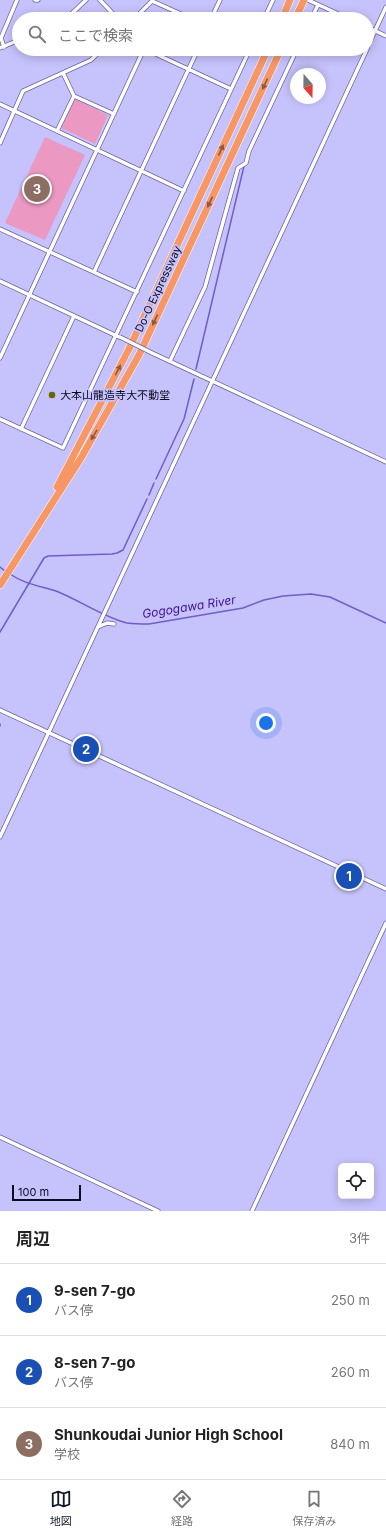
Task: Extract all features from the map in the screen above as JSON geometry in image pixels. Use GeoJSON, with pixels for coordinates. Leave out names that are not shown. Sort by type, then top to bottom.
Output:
{"type":"FeatureCollection","features":[{"type":"Feature","properties":{"kind":"highway"},"geometry":{"type":"LineString","coordinates":[[285,12],[290,0]]}},
{"type":"Feature","properties":{"kind":"highway"},"geometry":{"type":"LineString","coordinates":[[298,12],[304,0]]}},
{"type":"Feature","properties":{"kind":"highway","name":"Do-O Expressway"},"geometry":{"type":"LineString","coordinates":[[36,528],[129,349],[265,56]]}},
{"type":"Feature","properties":{"kind":"highway","name":"Do-O Expressway"},"geometry":{"type":"LineString","coordinates":[[0,585],[89,444],[139,354],[278,56]]}},
{"type":"Feature","properties":{"kind":"street"},"geometry":{"type":"LineString","coordinates":[[12,43],[2,48],[1,38],[17,0]]}},
{"type":"Feature","properties":{"kind":"street"},"geometry":{"type":"LineString","coordinates":[[73,12],[86,0]]}},
{"type":"Feature","properties":{"kind":"street"},"geometry":{"type":"LineString","coordinates":[[100,0],[111,12]]}},
{"type":"Feature","properties":{"kind":"street"},"geometry":{"type":"LineString","coordinates":[[215,12],[220,0]]}},
{"type":"Feature","properties":{"kind":"street"},"geometry":{"type":"LineString","coordinates":[[267,12],[273,0]]}},
{"type":"Feature","properties":{"kind":"street"},"geometry":{"type":"LineString","coordinates":[[308,0],[334,12]]}},
{"type":"Feature","properties":{"kind":"street"},"geometry":{"type":"LineString","coordinates":[[141,12],[152,1],[176,12]]}},
{"type":"Feature","properties":{"kind":"street"},"geometry":{"type":"LineString","coordinates":[[314,12],[318,5]]}},
{"type":"Feature","properties":{"kind":"street"},"geometry":{"type":"LineString","coordinates":[[386,7],[375,31],[386,36]]}},
{"type":"Feature","properties":{"kind":"street"},"geometry":{"type":"LineString","coordinates":[[0,143],[23,91],[91,60],[95,56]]}},
{"type":"Feature","properties":{"kind":"street"},"geometry":{"type":"LineString","coordinates":[[0,358],[142,56]]}},
{"type":"Feature","properties":{"kind":"street"},"geometry":{"type":"LineString","coordinates":[[160,56],[232,89]]}},
{"type":"Feature","properties":{"kind":"street"},"geometry":{"type":"LineString","coordinates":[[94,272],[194,56]]}},
{"type":"Feature","properties":{"kind":"street"},"geometry":{"type":"LineString","coordinates":[[0,419],[63,448],[118,337],[137,292],[247,56]]}},
{"type":"Feature","properties":{"kind":"street"},"geometry":{"type":"LineString","coordinates":[[170,361],[205,287],[238,168],[244,166],[249,151],[294,56]]}},
{"type":"Feature","properties":{"kind":"street"},"geometry":{"type":"LineString","coordinates":[[0,837],[364,56]]}},
{"type":"Feature","properties":{"kind":"street"},"geometry":{"type":"LineString","coordinates":[[63,73],[74,96],[114,114]]}},
{"type":"Feature","properties":{"kind":"street"},"geometry":{"type":"LineString","coordinates":[[57,131],[74,96]]}},
{"type":"Feature","properties":{"kind":"street"},"geometry":{"type":"LineString","coordinates":[[0,104],[184,191]]}},
{"type":"Feature","properties":{"kind":"street"},"geometry":{"type":"LineString","coordinates":[[0,229],[137,292]]}},
{"type":"Feature","properties":{"kind":"street"},"geometry":{"type":"LineString","coordinates":[[0,281],[212,382],[386,462]]}},
{"type":"Feature","properties":{"kind":"street"},"geometry":{"type":"LineString","coordinates":[[21,429],[74,316]]}},
{"type":"Feature","properties":{"kind":"street"},"geometry":{"type":"LineString","coordinates":[[98,627],[107,623],[114,624]]}},
{"type":"Feature","properties":{"kind":"street"},"geometry":{"type":"LineString","coordinates":[[0,710],[386,889]]}},
{"type":"Feature","properties":{"kind":"street"},"geometry":{"type":"LineString","coordinates":[[252,1211],[386,923]]}},
{"type":"Feature","properties":{"kind":"street"},"geometry":{"type":"LineString","coordinates":[[0,1137],[158,1211]]}},
{"type":"Feature","properties":{"kind":"shaded area"},"geometry":{"type":"Polygon","coordinates":[[[75,99],[108,115],[95,144],[61,128],[75,99]]]}},
{"type":"Feature","properties":{"kind":"shaded area"},"geometry":{"type":"Polygon","coordinates":[[[45,137],[85,155],[45,240],[5,223],[45,137]]]}},
{"type":"Feature","properties":{"kind":"waterway"},"geometry":{"type":"LineString","coordinates":[[196,369],[244,166]]}},
{"type":"Feature","properties":{"kind":"waterway"},"geometry":{"type":"LineString","coordinates":[[156,479],[184,419],[194,379]]}},
{"type":"Feature","properties":{"kind":"waterway"},"geometry":{"type":"LineString","coordinates":[[149,495],[154,483]]}},
{"type":"Feature","properties":{"kind":"waterway"},"geometry":{"type":"LineString","coordinates":[[0,632],[44,558],[48,556],[112,554],[123,550],[147,499]]}},
{"type":"Feature","properties":{"kind":"waterway","name":"Gogogawa River"},"geometry":{"type":"LineString","coordinates":[[0,567],[5,571]]}},
{"type":"Feature","properties":{"kind":"waterway","name":"Gogogawa River"},"geometry":{"type":"LineString","coordinates":[[10,574],[26,582],[56,591],[101,613],[127,623],[149,624],[243,608],[264,600],[283,596],[311,594],[330,597],[386,623]]}},
{"type":"Feature","properties":{"kind":"place","name":"Shunkoudai Junior High School"},"geometry":{"type":"Point","coordinates":[37,189]}},
{"type":"Feature","properties":{"kind":"place","name":"大本山龍造寺大不動堂"},"geometry":{"type":"Point","coordinates":[52,395]}},
{"type":"Feature","properties":{"kind":"place","name":"8-sen 7-go"},"geometry":{"type":"Point","coordinates":[86,749]}},
{"type":"Feature","properties":{"kind":"place","name":"9-sen 7-go"},"geometry":{"type":"Point","coordinates":[349,876]}}]}
